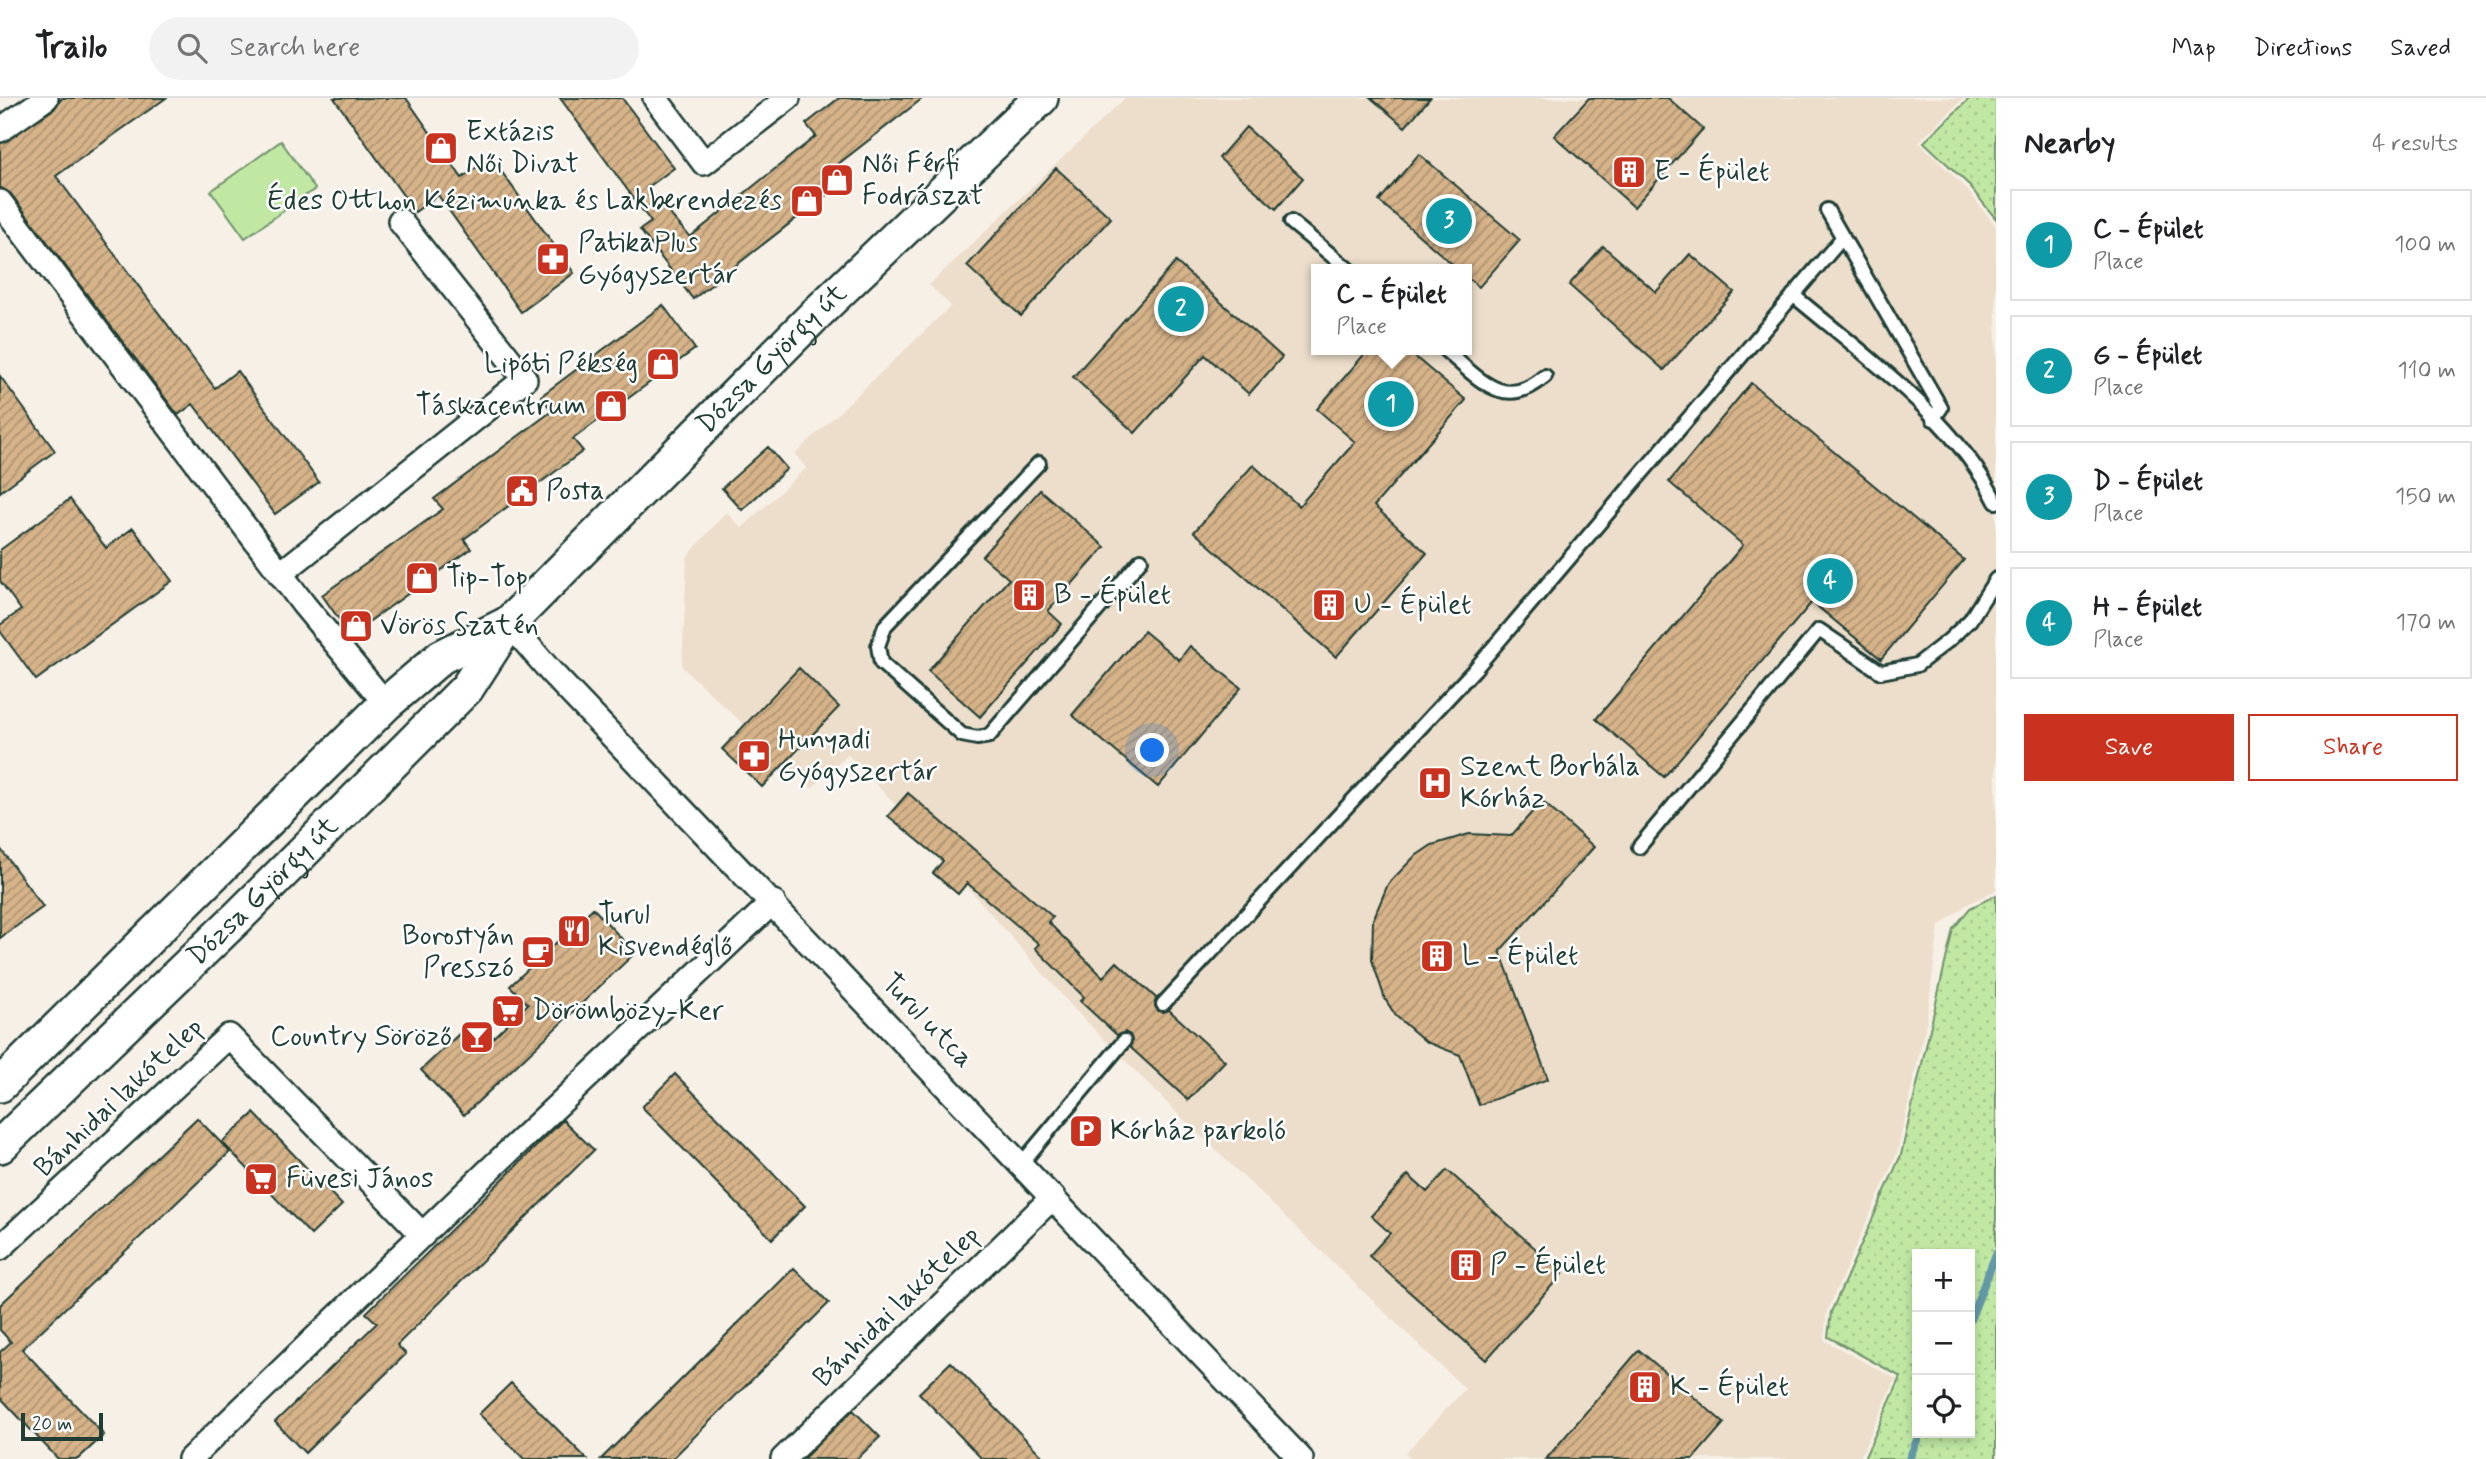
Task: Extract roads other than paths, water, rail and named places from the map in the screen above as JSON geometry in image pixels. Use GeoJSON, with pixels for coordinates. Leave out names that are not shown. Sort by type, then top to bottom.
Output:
{"type":"FeatureCollection","features":[{"type":"Feature","properties":{"kind":"street"},"geometry":{"type":"LineString","coordinates":[[0,130],[46,98]]}},
{"type":"Feature","properties":{"kind":"street"},"geometry":{"type":"LineString","coordinates":[[655,98],[704,163],[788,98]]}},
{"type":"Feature","properties":{"kind":"street","name":"Dózsa György út"},"geometry":{"type":"LineString","coordinates":[[0,1146],[467,688],[509,623],[817,313],[1041,98]]}},
{"type":"Feature","properties":{"kind":"street"},"geometry":{"type":"LineString","coordinates":[[0,202],[280,574],[386,704]]}},
{"type":"Feature","properties":{"kind":"street"},"geometry":{"type":"LineString","coordinates":[[280,574],[525,379],[400,221]]}},
{"type":"Feature","properties":{"kind":"street","name":"Dózsa György út"},"geometry":{"type":"LineString","coordinates":[[0,1086],[386,704],[440,657],[509,623]]}},
{"type":"Feature","properties":{"kind":"street","name":"Turul utca"},"geometry":{"type":"LineString","coordinates":[[509,623],[551,672],[1301,1459]]}},
{"type":"Feature","properties":{"kind":"street"},"geometry":{"type":"LineString","coordinates":[[190,1459],[773,902]]}},
{"type":"Feature","properties":{"kind":"street","name":"Bánhidai lakótelep"},"geometry":{"type":"LineString","coordinates":[[0,1248],[229,1036],[423,1234]]}},
{"type":"Feature","properties":{"kind":"street","name":"Bánhidai lakótelep"},"geometry":{"type":"LineString","coordinates":[[783,1459],[1053,1197]]}},
{"type":"Feature","properties":{"kind":"lane"},"geometry":{"type":"LineString","coordinates":[[1827,210],[1941,408],[1933,419]]}},
{"type":"Feature","properties":{"kind":"lane"},"geometry":{"type":"LineString","coordinates":[[1291,222],[1342,264]]}},
{"type":"Feature","properties":{"kind":"lane"},"geometry":{"type":"LineString","coordinates":[[1163,1004],[1475,669],[1843,237]]}},
{"type":"Feature","properties":{"kind":"lane"},"geometry":{"type":"LineString","coordinates":[[1793,295],[1964,449],[1996,502]]}},
{"type":"Feature","properties":{"kind":"lane"},"geometry":{"type":"LineString","coordinates":[[1451,355],[1490,387],[1508,394],[1530,390],[1545,376]]}},
{"type":"Feature","properties":{"kind":"lane"},"geometry":{"type":"LineString","coordinates":[[1039,463],[885,626],[878,646],[881,663],[962,736],[989,736],[1141,560]]}},
{"type":"Feature","properties":{"kind":"lane"},"geometry":{"type":"LineString","coordinates":[[1639,847],[1819,630],[1881,672],[1917,665],[1970,621],[1996,579]]}},
{"type":"Feature","properties":{"kind":"lane"},"geometry":{"type":"LineString","coordinates":[[1021,1164],[1124,1041]]}},
{"type":"Feature","properties":{"kind":"waterway"},"geometry":{"type":"LineString","coordinates":[[1973,1312],[1996,1254]]}},
{"type":"Feature","properties":{"kind":"waterway"},"geometry":{"type":"LineString","coordinates":[[1909,1459],[1918,1438]]}},
{"type":"Feature","properties":{"kind":"place","name":"Extázis Női Divat"},"geometry":{"type":"Point","coordinates":[441,148]}},
{"type":"Feature","properties":{"kind":"place","name":"E - Épület"},"geometry":{"type":"Point","coordinates":[1629,172]}},
{"type":"Feature","properties":{"kind":"place","name":"Női Férfi Fodrászat"},"geometry":{"type":"Point","coordinates":[837,180]}},
{"type":"Feature","properties":{"kind":"place","name":"Édes Otthon Kézimunka és Lakberendezés"},"geometry":{"type":"Point","coordinates":[807,201]}},
{"type":"Feature","properties":{"kind":"place","name":"D - Épület"},"geometry":{"type":"Point","coordinates":[1449,221]}},
{"type":"Feature","properties":{"kind":"place","name":"PatikaPlus Gyógyszertár"},"geometry":{"type":"Point","coordinates":[553,259]}},
{"type":"Feature","properties":{"kind":"place","name":"G - Épület"},"geometry":{"type":"Point","coordinates":[1181,309]}},
{"type":"Feature","properties":{"kind":"place","name":"Lipóti Pékség"},"geometry":{"type":"Point","coordinates":[663,364]}},
{"type":"Feature","properties":{"kind":"place","name":"C - Épület"},"geometry":{"type":"Point","coordinates":[1391,404]}},
{"type":"Feature","properties":{"kind":"place","name":"Táskacentrum"},"geometry":{"type":"Point","coordinates":[611,406]}},
{"type":"Feature","properties":{"kind":"place","name":"Posta"},"geometry":{"type":"Point","coordinates":[522,491]}},
{"type":"Feature","properties":{"kind":"place","name":"Tip-Top"},"geometry":{"type":"Point","coordinates":[422,578]}},
{"type":"Feature","properties":{"kind":"place","name":"H - Épület"},"geometry":{"type":"Point","coordinates":[1830,581]}},
{"type":"Feature","properties":{"kind":"place","name":"B - Épület"},"geometry":{"type":"Point","coordinates":[1029,595]}},
{"type":"Feature","properties":{"kind":"place","name":"U - Épület"},"geometry":{"type":"Point","coordinates":[1329,605]}},
{"type":"Feature","properties":{"kind":"place","name":"Vörös Szatén"},"geometry":{"type":"Point","coordinates":[356,626]}},
{"type":"Feature","properties":{"kind":"place","name":"Hunyadi Gyógyszertár"},"geometry":{"type":"Point","coordinates":[754,756]}},
{"type":"Feature","properties":{"kind":"place","name":"Szent Borbála Kórház"},"geometry":{"type":"Point","coordinates":[1435,783]}},
{"type":"Feature","properties":{"kind":"place","name":"Turul Kisvendéglő"},"geometry":{"type":"Point","coordinates":[574,931]}},
{"type":"Feature","properties":{"kind":"place","name":"Borostyán Presszó"},"geometry":{"type":"Point","coordinates":[538,952]}},
{"type":"Feature","properties":{"kind":"place","name":"L - Épület"},"geometry":{"type":"Point","coordinates":[1437,956]}},
{"type":"Feature","properties":{"kind":"place","name":"Dörömbözy-Ker"},"geometry":{"type":"Point","coordinates":[508,1011]}},
{"type":"Feature","properties":{"kind":"place","name":"Country Söröző"},"geometry":{"type":"Point","coordinates":[477,1037]}},
{"type":"Feature","properties":{"kind":"place","name":"Kórház parkoló"},"geometry":{"type":"Point","coordinates":[1086,1131]}},
{"type":"Feature","properties":{"kind":"place","name":"Füvesi János"},"geometry":{"type":"Point","coordinates":[261,1179]}},
{"type":"Feature","properties":{"kind":"place","name":"P - Épület"},"geometry":{"type":"Point","coordinates":[1466,1265]}},
{"type":"Feature","properties":{"kind":"place","name":"K - Épület"},"geometry":{"type":"Point","coordinates":[1645,1387]}}]}
